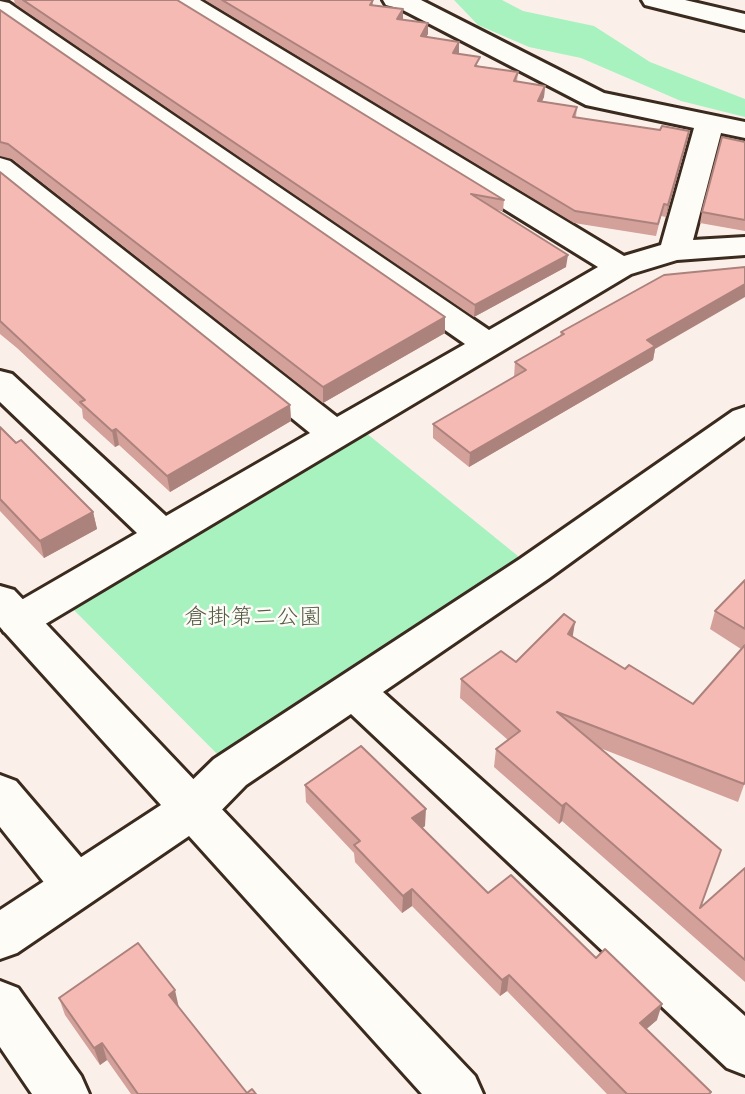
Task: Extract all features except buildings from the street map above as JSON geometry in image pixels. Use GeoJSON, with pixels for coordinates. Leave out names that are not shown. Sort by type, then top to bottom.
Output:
{"type":"FeatureCollection","features":[{"type":"Feature","properties":{"kind":"street"},"geometry":{"type":"LineString","coordinates":[[183,0],[620,267]]}},
{"type":"Feature","properties":{"kind":"street"},"geometry":{"type":"LineString","coordinates":[[395,0],[410,4],[596,99],[709,125],[745,130]]}},
{"type":"Feature","properties":{"kind":"street"},"geometry":{"type":"LineString","coordinates":[[653,0],[745,22]]}},
{"type":"Feature","properties":{"kind":"street"},"geometry":{"type":"LineString","coordinates":[[0,8],[489,345]]}},
{"type":"Feature","properties":{"kind":"street"},"geometry":{"type":"LineString","coordinates":[[675,251],[709,125]]}},
{"type":"Feature","properties":{"kind":"street"},"geometry":{"type":"LineString","coordinates":[[0,167],[336,435]]}},
{"type":"Feature","properties":{"kind":"street"},"geometry":{"type":"LineString","coordinates":[[457,1094],[9,611],[162,535],[620,267],[675,251],[745,246]]}},
{"type":"Feature","properties":{"kind":"street"},"geometry":{"type":"LineString","coordinates":[[0,382],[162,535]]}},
{"type":"Feature","properties":{"kind":"street"},"geometry":{"type":"LineString","coordinates":[[0,937],[75,885],[193,810],[230,772],[534,569],[745,419]]}},
{"type":"Feature","properties":{"kind":"street"},"geometry":{"type":"LineString","coordinates":[[352,689],[745,1050]]}},
{"type":"Feature","properties":{"kind":"street"},"geometry":{"type":"LineString","coordinates":[[0,794],[75,885]]}},
{"type":"Feature","properties":{"kind":"street"},"geometry":{"type":"LineString","coordinates":[[0,1005],[63,1094]]}},
{"type":"Feature","properties":{"kind":"green space"},"geometry":{"type":"Polygon","coordinates":[[[454,0],[502,0],[523,11],[594,26],[650,62],[745,99],[745,117],[681,101],[581,58],[529,47],[478,25],[454,0]]]}},
{"type":"Feature","properties":{"kind":"green space","name":"倉掛第二公園"},"geometry":{"type":"Polygon","coordinates":[[[355,424],[534,569],[237,774],[60,596],[355,424]]]}}]}
